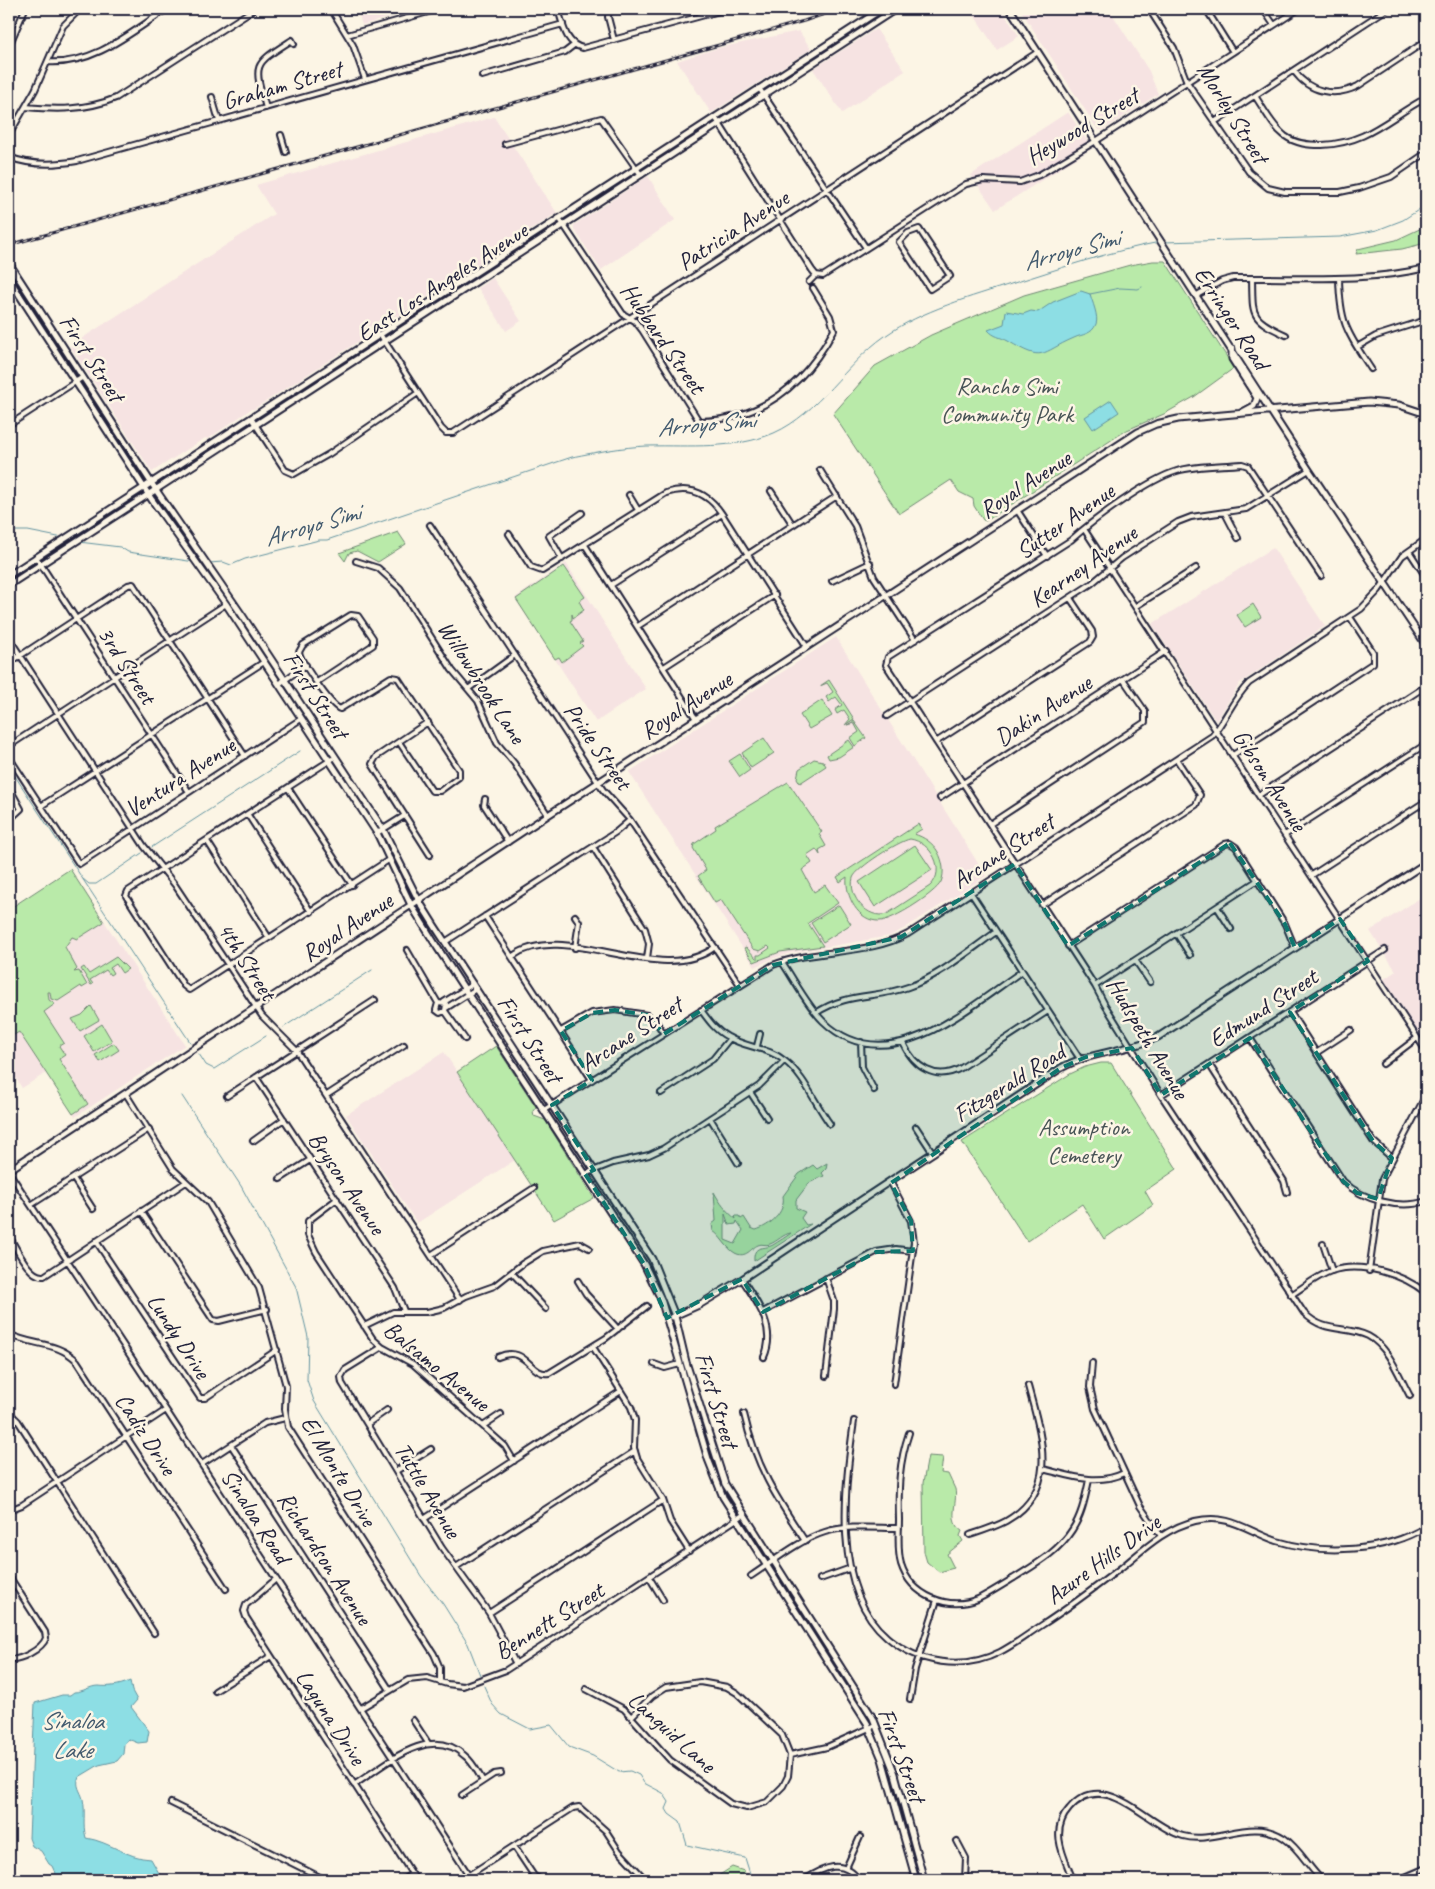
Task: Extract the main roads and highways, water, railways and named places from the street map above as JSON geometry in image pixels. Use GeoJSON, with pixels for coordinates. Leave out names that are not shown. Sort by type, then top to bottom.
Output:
{"type":"FeatureCollection","features":[{"type":"Feature","properties":{"kind":"main road","name":"East Los Angeles Avenue"},"geometry":{"type":"LineString","coordinates":[[9,575],[882,9]]}},
{"type":"Feature","properties":{"kind":"main road","name":"East Los Angeles Avenue"},"geometry":{"type":"LineString","coordinates":[[9,585],[896,9]]}},
{"type":"Feature","properties":{"kind":"main road","name":"Erringer Road"},"geometry":{"type":"LineString","coordinates":[[1010,9],[1309,470],[1426,645]]}},
{"type":"Feature","properties":{"kind":"main road","name":"First Street"},"geometry":{"type":"LineString","coordinates":[[9,263],[151,483],[285,679],[384,829],[419,901],[652,1259],[675,1316],[686,1362],[721,1473],[743,1515],[860,1696],[876,1724],[895,1774],[924,1880]]}},
{"type":"Feature","properties":{"kind":"main road"},"geometry":{"type":"LineString","coordinates":[[470,276],[476,280]]}},
{"type":"Feature","properties":{"kind":"main road","name":"First Street"},"geometry":{"type":"LineString","coordinates":[[9,279],[149,494],[226,604],[376,833],[411,905],[644,1264],[661,1299],[714,1476],[737,1520],[848,1691],[869,1728],[882,1759],[916,1880]]}},
{"type":"Feature","properties":{"kind":"main road"},"geometry":{"type":"LineString","coordinates":[[1232,349],[1232,359],[1257,398],[1254,406],[1238,414]]}},
{"type":"Feature","properties":{"kind":"main road","name":"Royal Avenue"},"geometry":{"type":"LineString","coordinates":[[9,1171],[598,782],[1146,428],[1178,419],[1369,402],[1398,405],[1426,414]]}},
{"type":"Feature","properties":{"kind":"main road","name":"Fitzgerald Road"},"geometry":{"type":"LineString","coordinates":[[667,1318],[675,1316],[742,1279],[890,1183],[933,1152],[1061,1068],[1080,1059],[1132,1048],[1158,1037],[1426,863]]}},
{"type":"Feature","properties":{"kind":"water"},"geometry":{"type":"Polygon","coordinates":[[[1081,291],[1090,294],[1097,317],[1094,328],[1047,351],[1036,354],[1029,352],[995,336],[988,330],[1004,324],[1006,311],[1023,314],[1031,311],[1038,312],[1053,302],[1081,291]]]}},
{"type":"Feature","properties":{"kind":"water"},"geometry":{"type":"Polygon","coordinates":[[[1111,400],[1119,412],[1093,429],[1085,417],[1111,400]]]}},
{"type":"Feature","properties":{"kind":"water","name":"Sinaloa Lake"},"geometry":{"type":"Polygon","coordinates":[[[130,1681],[132,1691],[137,1700],[131,1707],[149,1731],[147,1742],[138,1743],[128,1739],[124,1744],[123,1754],[117,1761],[99,1765],[79,1777],[78,1783],[84,1804],[86,1838],[134,1856],[151,1859],[160,1875],[170,1880],[56,1880],[55,1878],[57,1877],[52,1866],[41,1851],[32,1846],[29,1838],[35,1703],[62,1695],[70,1695],[95,1686],[114,1686],[130,1681]]]}},
{"type":"Feature","properties":{"kind":"waterway","name":"Arroyo Simi"},"geometry":{"type":"LineString","coordinates":[[1164,242],[1340,237],[1377,230],[1403,220],[1426,205]]}},
{"type":"Feature","properties":{"kind":"waterway","name":"Arroyo Simi"},"geometry":{"type":"LineString","coordinates":[[209,563],[223,562],[231,565],[245,559],[319,540],[327,540],[572,457],[628,447],[712,446],[743,442],[774,433],[805,413],[857,360],[885,336],[931,311],[1068,266],[1123,250],[1160,242]]}},
{"type":"Feature","properties":{"kind":"waterway"},"geometry":{"type":"LineString","coordinates":[[1090,294],[1120,288],[1138,289],[1142,287]]}},
{"type":"Feature","properties":{"kind":"waterway","name":"Arroyo Simi"},"geometry":{"type":"LineString","coordinates":[[9,531],[28,531],[63,538]]}},
{"type":"Feature","properties":{"kind":"waterway","name":"Arroyo Simi"},"geometry":{"type":"LineString","coordinates":[[79,542],[120,547],[128,552],[195,562]]}},
{"type":"Feature","properties":{"kind":"waterway"},"geometry":{"type":"LineString","coordinates":[[152,847],[300,751]]}},
{"type":"Feature","properties":{"kind":"waterway"},"geometry":{"type":"LineString","coordinates":[[9,767],[190,1042]]}},
{"type":"Feature","properties":{"kind":"waterway"},"geometry":{"type":"LineString","coordinates":[[83,879],[89,884],[96,884],[142,853]]}},
{"type":"Feature","properties":{"kind":"waterway"},"geometry":{"type":"LineString","coordinates":[[284,1027],[372,970]]}},
{"type":"Feature","properties":{"kind":"waterway"},"geometry":{"type":"LineString","coordinates":[[199,1054],[206,1065],[214,1069],[266,1036]]}},
{"type":"Feature","properties":{"kind":"waterway"},"geometry":{"type":"LineString","coordinates":[[182,1096],[241,1186],[296,1287],[308,1337],[307,1380],[314,1401],[421,1576],[443,1604],[468,1644],[480,1675]]}},
{"type":"Feature","properties":{"kind":"waterway"},"geometry":{"type":"LineString","coordinates":[[484,1686],[492,1704],[501,1714],[530,1729],[551,1725],[569,1747],[593,1756],[619,1772],[630,1771],[639,1775],[644,1783],[663,1793],[669,1802],[666,1809],[669,1814],[680,1822],[687,1845],[745,1858],[752,1880]]}},
{"type":"Feature","properties":{"kind":"railway"},"geometry":{"type":"LineString","coordinates":[[9,245],[804,21],[839,9]]}},
{"type":"Feature","properties":{"kind":"park label","name":"Rancho Simi Community Park"},"geometry":{"type":"Point","coordinates":[1007,400]}},
{"type":"Feature","properties":{"kind":"park label","name":"Assumption Cemetery"},"geometry":{"type":"Point","coordinates":[1084,1141]}}]}
